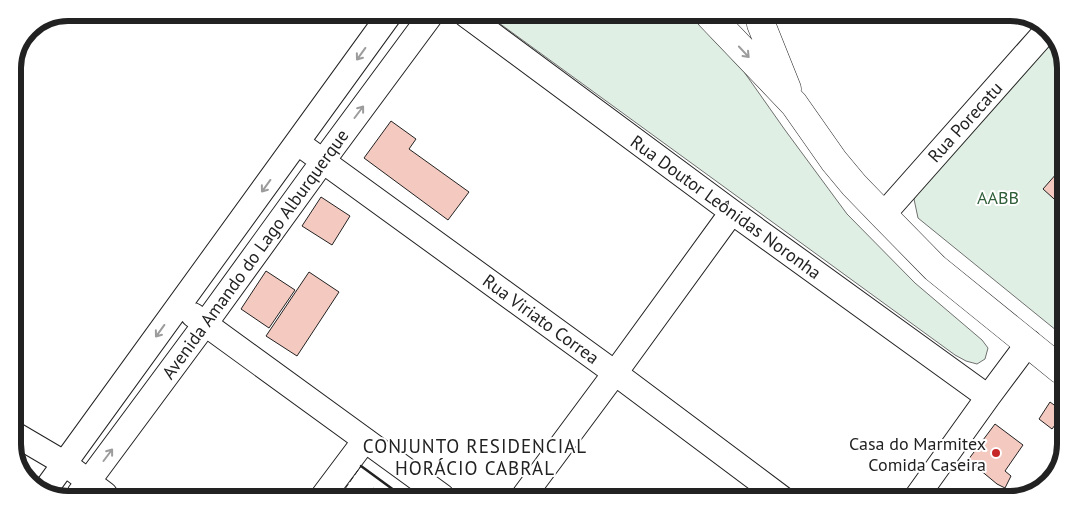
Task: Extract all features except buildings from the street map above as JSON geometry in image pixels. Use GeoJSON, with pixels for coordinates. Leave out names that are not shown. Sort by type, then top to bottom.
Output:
{"type":"FeatureCollection","features":[{"type":"Feature","properties":{"kind":"main road"},"geometry":{"type":"LineString","coordinates":[[715,21],[794,104],[834,161],[883,215],[936,268],[1057,367]]}},
{"type":"Feature","properties":{"kind":"main road"},"geometry":{"type":"LineString","coordinates":[[761,21],[794,104]]}},
{"type":"Feature","properties":{"kind":"street","name":"Avenida Amando do Lago Alburquerque"},"geometry":{"type":"LineString","coordinates":[[48,486],[385,21]]}},
{"type":"Feature","properties":{"kind":"street","name":"Avenida Amando do Lago Alburquerque"},"geometry":{"type":"LineString","coordinates":[[91,490],[205,324],[322,160],[426,21]]}},
{"type":"Feature","properties":{"kind":"street","name":"Rua Doutor Leônidas Noronha"},"geometry":{"type":"LineString","coordinates":[[474,21],[732,212],[988,397]]}},
{"type":"Feature","properties":{"kind":"street","name":"Rua Porecatu"},"geometry":{"type":"LineString","coordinates":[[883,215],[1043,35]]}},
{"type":"Feature","properties":{"kind":"street","name":"Rua Viriato Correa"},"geometry":{"type":"LineString","coordinates":[[298,143],[615,373],[773,491]]}},
{"type":"Feature","properties":{"kind":"street"},"geometry":{"type":"LineString","coordinates":[[527,491],[732,212]]}},
{"type":"Feature","properties":{"kind":"street"},"geometry":{"type":"LineString","coordinates":[[179,306],[435,491]]}},
{"type":"Feature","properties":{"kind":"street"},"geometry":{"type":"LineString","coordinates":[[921,491],[1028,342]]}},
{"type":"Feature","properties":{"kind":"street"},"geometry":{"type":"LineString","coordinates":[[21,438],[64,464],[91,490]]}},
{"type":"Feature","properties":{"kind":"street"},"geometry":{"type":"LineString","coordinates":[[327,491],[364,440]]}},
{"type":"Feature","properties":{"kind":"green space"},"geometry":{"type":"Polygon","coordinates":[[[496,21],[697,21],[742,69],[847,214],[915,283],[982,340],[988,348],[985,359],[977,364],[955,355],[496,21]]]}},
{"type":"Feature","properties":{"kind":"green space","name":"AABB"},"geometry":{"type":"Polygon","coordinates":[[[1049,44],[1057,65],[1057,331],[918,218],[914,199],[924,181],[1049,44]]]}},
{"type":"Feature","properties":{"kind":"fence"},"geometry":{"type":"LineString","coordinates":[[344,491],[361,466]]}},
{"type":"Feature","properties":{"kind":"wall"},"geometry":{"type":"LineString","coordinates":[[361,466],[395,491]]}},
{"type":"Feature","properties":{"kind":"place","name":"Casa do Marmitex Comida Caseira"},"geometry":{"type":"Point","coordinates":[996,453]}},
{"type":"Feature","properties":{"kind":"district","name":"CONJUNTO RESIDENCIAL HORÁCIO CABRAL"},"geometry":{"type":"Point","coordinates":[475,457]}}]}
